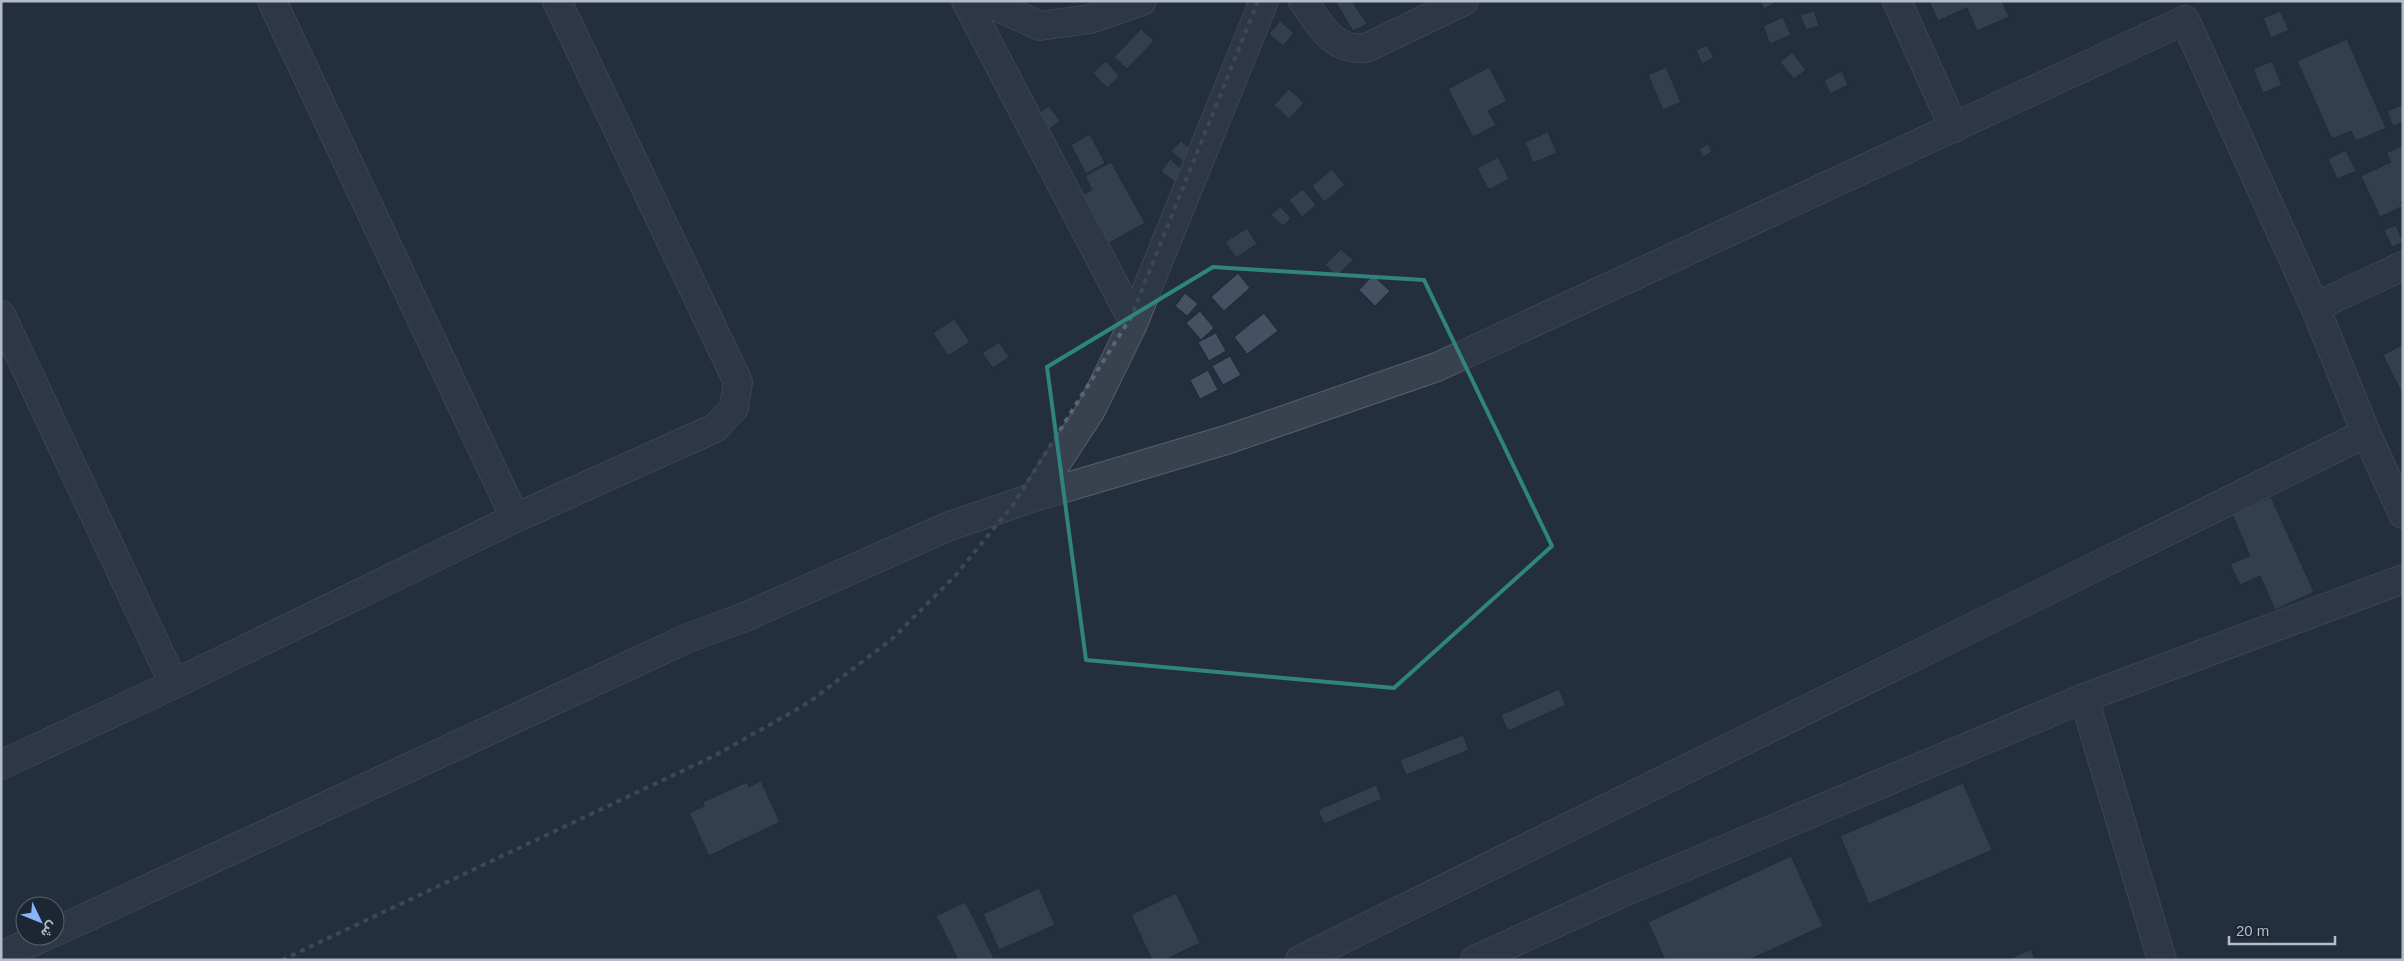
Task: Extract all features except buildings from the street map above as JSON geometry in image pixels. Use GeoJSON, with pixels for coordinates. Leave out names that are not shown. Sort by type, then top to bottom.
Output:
{"type":"FeatureCollection","features":[{"type":"Feature","properties":{"kind":"street"},"geometry":{"type":"LineString","coordinates":[[272,1],[515,518]]}},
{"type":"Feature","properties":{"kind":"street"},"geometry":{"type":"LineString","coordinates":[[1,765],[174,684],[515,518],[715,428],[734,408],[738,382],[557,1]]}},
{"type":"Feature","properties":{"kind":"street"},"geometry":{"type":"LineString","coordinates":[[966,1],[1131,317],[1132,326]]}},
{"type":"Feature","properties":{"kind":"street"},"geometry":{"type":"LineString","coordinates":[[986,1],[1040,26],[1090,18],[1142,1]]}},
{"type":"Feature","properties":{"kind":"street"},"geometry":{"type":"LineString","coordinates":[[1034,497],[1091,410],[1132,326],[1264,1]]}},
{"type":"Feature","properties":{"kind":"street"},"geometry":{"type":"LineString","coordinates":[[1303,1],[1330,37],[1342,46],[1353,49],[1366,48],[1464,1]]}},
{"type":"Feature","properties":{"kind":"street"},"geometry":{"type":"LineString","coordinates":[[1897,1],[1954,128]]}},
{"type":"Feature","properties":{"kind":"street"},"geometry":{"type":"LineString","coordinates":[[65,927],[688,638],[745,617],[947,526],[1034,497],[1226,440],[1437,367],[1954,128],[2182,11],[2314,307],[2366,433],[2403,514]]}},
{"type":"Feature","properties":{"kind":"street"},"geometry":{"type":"LineString","coordinates":[[2314,307],[2403,266]]}},
{"type":"Feature","properties":{"kind":"street"},"geometry":{"type":"LineString","coordinates":[[1,315],[174,684]]}},
{"type":"Feature","properties":{"kind":"street"},"geometry":{"type":"LineString","coordinates":[[1300,960],[2366,433]]}},
{"type":"Feature","properties":{"kind":"street"},"geometry":{"type":"LineString","coordinates":[[1475,960],[1617,895],[2084,698],[2403,579]]}},
{"type":"Feature","properties":{"kind":"street"},"geometry":{"type":"LineString","coordinates":[[2084,698],[2162,960]]}},
{"type":"Feature","properties":{"kind":"street"},"geometry":{"type":"LineString","coordinates":[[1,956],[23,946]]}},
{"type":"Feature","properties":{"kind":"highlighted area"},"geometry":{"type":"Polygon","coordinates":[[[1213,267],[1424,280],[1552,546],[1394,688],[1086,660],[1047,367],[1213,267]]]}},
{"type":"Feature","properties":{"kind":"railway"},"geometry":{"type":"LineString","coordinates":[[282,960],[716,755],[808,703],[892,639],[955,576],[1013,505],[1131,317],[1258,1]]}}]}
